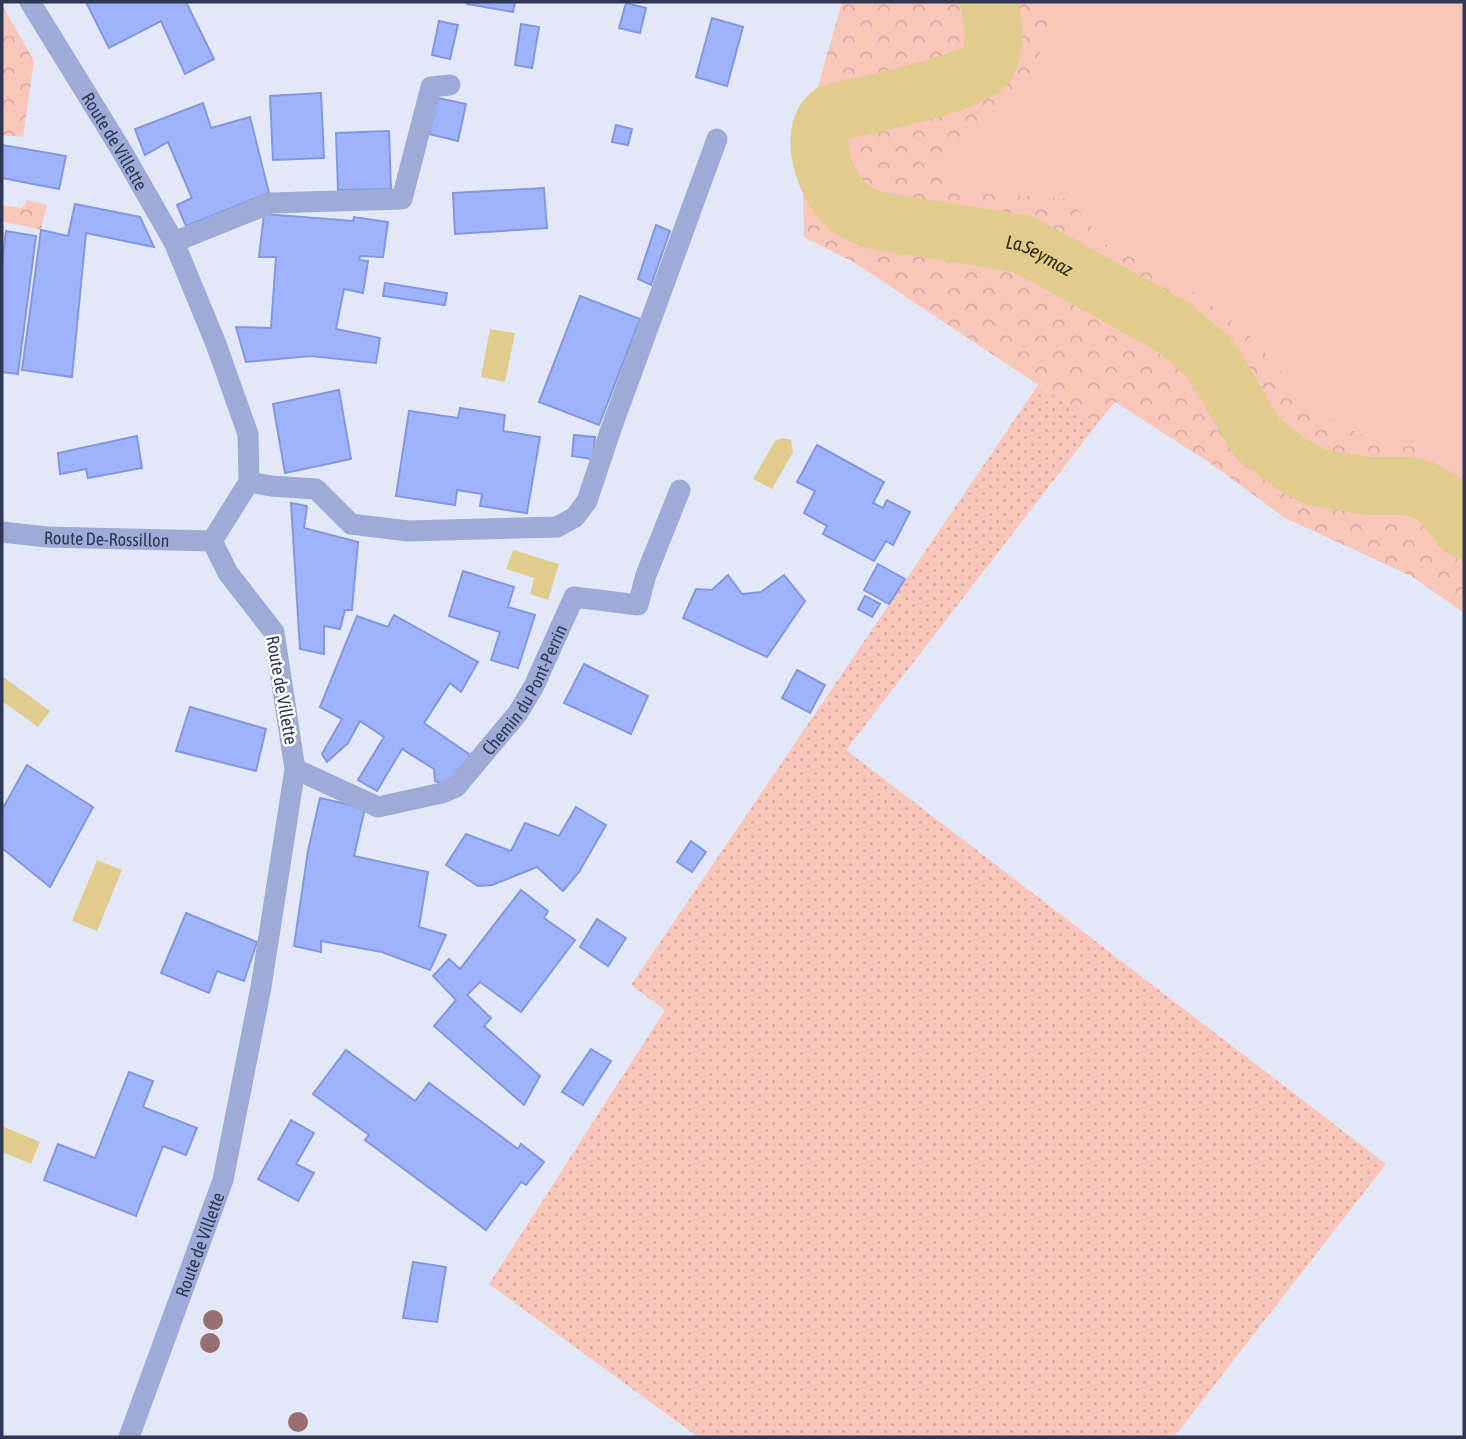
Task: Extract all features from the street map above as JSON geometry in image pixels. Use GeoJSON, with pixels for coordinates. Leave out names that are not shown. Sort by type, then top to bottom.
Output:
{"type":"FeatureCollection","features":[{"type":"Feature","properties":{"kind":"street","name":"Route de Villette"},"geometry":{"type":"LineString","coordinates":[[30,2],[174,242],[216,344],[248,434],[249,482]]}},
{"type":"Feature","properties":{"kind":"street"},"geometry":{"type":"LineString","coordinates":[[174,242],[271,203],[402,199],[431,88],[450,85]]}},
{"type":"Feature","properties":{"kind":"street"},"geometry":{"type":"LineString","coordinates":[[212,541],[249,482],[316,489],[351,524],[408,531],[557,527],[575,517],[587,501],[717,139]]}},
{"type":"Feature","properties":{"kind":"street","name":"Chemin du Pont-Perrin"},"geometry":{"type":"LineString","coordinates":[[295,769],[378,807],[442,793],[456,787],[518,713],[534,686],[574,597],[638,605],[646,575],[680,490]]}},
{"type":"Feature","properties":{"kind":"street","name":"Route De-Rossillon"},"geometry":{"type":"LineString","coordinates":[[2,532],[47,537],[212,541]]}},
{"type":"Feature","properties":{"kind":"street","name":"Route de Villette"},"geometry":{"type":"LineString","coordinates":[[129,1437],[223,1180],[261,987],[295,769],[274,632],[228,573],[212,541]]}},
{"type":"Feature","properties":{"kind":"green space"},"geometry":{"type":"Polygon","coordinates":[[[842,2],[1054,2],[1037,62],[1024,86],[937,165],[962,193],[1069,198],[1104,243],[1178,280],[1248,333],[1309,404],[1359,434],[1438,453],[1464,473],[1464,613],[1411,576],[1285,518],[1207,461],[1115,402],[1097,424],[855,263],[804,237],[802,143],[842,2]]]}},
{"type":"Feature","properties":{"kind":"green space"},"geometry":{"type":"Polygon","coordinates":[[[1054,2],[1464,2],[1464,474],[1438,453],[1359,434],[1309,404],[1248,333],[1178,280],[1104,243],[1069,198],[962,193],[865,140],[1054,2]]]}},
{"type":"Feature","properties":{"kind":"green space"},"geometry":{"type":"Polygon","coordinates":[[[2,5],[34,61],[23,137],[2,135],[2,5]]]}},
{"type":"Feature","properties":{"kind":"green space"},"geometry":{"type":"Polygon","coordinates":[[[27,200],[47,205],[41,230],[2,221],[2,205],[22,208],[27,200]]]}},
{"type":"Feature","properties":{"kind":"green space"},"geometry":{"type":"Polygon","coordinates":[[[1038,385],[1097,424],[846,750],[1386,1164],[1174,1437],[698,1437],[489,1284],[665,1010],[631,985],[1038,385]]]}},
{"type":"Feature","properties":{"kind":"shaded area"},"geometry":{"type":"Polygon","coordinates":[[[490,329],[515,333],[505,382],[481,377],[490,329]]]}},
{"type":"Feature","properties":{"kind":"shaded area"},"geometry":{"type":"Polygon","coordinates":[[[782,438],[791,440],[793,452],[772,489],[753,479],[775,441],[782,438]]]}},
{"type":"Feature","properties":{"kind":"shaded area"},"geometry":{"type":"Polygon","coordinates":[[[513,550],[559,564],[548,600],[530,594],[534,578],[506,569],[513,550]]]}},
{"type":"Feature","properties":{"kind":"shaded area"},"geometry":{"type":"Polygon","coordinates":[[[2,676],[50,711],[38,727],[2,701],[2,676]]]}},
{"type":"Feature","properties":{"kind":"shaded area"},"geometry":{"type":"Polygon","coordinates":[[[97,860],[122,870],[97,931],[72,921],[97,860]]]}},
{"type":"Feature","properties":{"kind":"shaded area"},"geometry":{"type":"Polygon","coordinates":[[[2,1126],[40,1142],[31,1164],[2,1152],[2,1126]]]}},
{"type":"Feature","properties":{"kind":"building"},"geometry":{"type":"Polygon","coordinates":[[[86,2],[186,2],[214,59],[185,74],[161,21],[109,48],[86,2]]]}},
{"type":"Feature","properties":{"kind":"building"},"geometry":{"type":"Polygon","coordinates":[[[515,2],[513,12],[467,4],[515,2]]]}},
{"type":"Feature","properties":{"kind":"building"},"geometry":{"type":"Polygon","coordinates":[[[626,3],[646,8],[640,33],[619,28],[626,3]]]}},
{"type":"Feature","properties":{"kind":"building"},"geometry":{"type":"Polygon","coordinates":[[[712,18],[743,27],[727,86],[696,77],[712,18]]]}},
{"type":"Feature","properties":{"kind":"building"},"geometry":{"type":"Polygon","coordinates":[[[439,21],[458,25],[450,59],[432,55],[439,21]]]}},
{"type":"Feature","properties":{"kind":"building"},"geometry":{"type":"Polygon","coordinates":[[[521,24],[539,27],[532,68],[515,65],[521,24]]]}},
{"type":"Feature","properties":{"kind":"building"},"geometry":{"type":"Polygon","coordinates":[[[321,93],[324,158],[273,160],[270,96],[321,93]]]}},
{"type":"Feature","properties":{"kind":"building"},"geometry":{"type":"Polygon","coordinates":[[[438,98],[466,104],[458,141],[429,134],[438,98]]]}},
{"type":"Feature","properties":{"kind":"building"},"geometry":{"type":"Polygon","coordinates":[[[203,103],[211,128],[250,117],[269,193],[186,226],[177,205],[192,198],[168,142],[145,155],[135,129],[203,103]]]}},
{"type":"Feature","properties":{"kind":"building"},"geometry":{"type":"Polygon","coordinates":[[[616,125],[632,129],[628,145],[612,142],[616,125]]]}},
{"type":"Feature","properties":{"kind":"building"},"geometry":{"type":"Polygon","coordinates":[[[389,131],[391,189],[338,190],[336,133],[389,131]]]}},
{"type":"Feature","properties":{"kind":"building"},"geometry":{"type":"Polygon","coordinates":[[[2,145],[66,156],[59,189],[2,178],[2,145]]]}},
{"type":"Feature","properties":{"kind":"building"},"geometry":{"type":"Polygon","coordinates":[[[544,188],[547,228],[455,234],[453,193],[544,188]]]}},
{"type":"Feature","properties":{"kind":"building"},"geometry":{"type":"Polygon","coordinates":[[[75,204],[140,217],[154,247],[86,233],[72,377],[22,370],[41,230],[68,236],[75,204]]]}},
{"type":"Feature","properties":{"kind":"building"},"geometry":{"type":"Polygon","coordinates":[[[264,214],[353,221],[354,217],[388,222],[383,257],[360,256],[359,260],[368,261],[363,293],[344,289],[336,329],[380,338],[376,363],[311,356],[246,362],[236,327],[271,328],[276,257],[259,257],[264,214]]]}},
{"type":"Feature","properties":{"kind":"building"},"geometry":{"type":"Polygon","coordinates":[[[656,225],[670,231],[651,285],[638,279],[656,225]]]}},
{"type":"Feature","properties":{"kind":"building"},"geometry":{"type":"Polygon","coordinates":[[[6,231],[36,236],[18,374],[2,372],[2,262],[6,231]]]}},
{"type":"Feature","properties":{"kind":"building"},"geometry":{"type":"Polygon","coordinates":[[[385,283],[447,293],[445,305],[383,296],[385,283]]]}},
{"type":"Feature","properties":{"kind":"building"},"geometry":{"type":"Polygon","coordinates":[[[580,296],[640,319],[599,425],[539,402],[580,296]]]}},
{"type":"Feature","properties":{"kind":"building"},"geometry":{"type":"Polygon","coordinates":[[[339,390],[351,459],[285,473],[273,404],[339,390]]]}},
{"type":"Feature","properties":{"kind":"building"},"geometry":{"type":"Polygon","coordinates":[[[460,408],[505,415],[503,431],[540,437],[527,513],[480,506],[482,494],[457,490],[455,505],[396,496],[409,411],[458,418],[460,408]]]}},
{"type":"Feature","properties":{"kind":"building"},"geometry":{"type":"Polygon","coordinates":[[[574,435],[595,437],[593,459],[572,456],[574,435]]]}},
{"type":"Feature","properties":{"kind":"building"},"geometry":{"type":"Polygon","coordinates":[[[137,436],[142,468],[88,478],[86,469],[60,474],[58,453],[137,436]]]}},
{"type":"Feature","properties":{"kind":"building"},"geometry":{"type":"Polygon","coordinates":[[[817,445],[884,482],[873,503],[883,508],[887,500],[910,512],[893,545],[886,541],[874,561],[823,534],[827,526],[804,513],[815,491],[797,482],[817,445]]]}},
{"type":"Feature","properties":{"kind":"building"},"geometry":{"type":"Polygon","coordinates":[[[291,503],[307,506],[304,528],[358,542],[352,610],[345,610],[340,629],[324,626],[324,654],[300,649],[291,503]]]}},
{"type":"Feature","properties":{"kind":"building"},"geometry":{"type":"Polygon","coordinates":[[[878,564],[905,579],[889,604],[864,590],[878,564]]]}},
{"type":"Feature","properties":{"kind":"building"},"geometry":{"type":"Polygon","coordinates":[[[463,571],[514,587],[508,607],[535,615],[518,668],[491,660],[500,632],[449,616],[463,571]]]}},
{"type":"Feature","properties":{"kind":"building"},"geometry":{"type":"Polygon","coordinates":[[[728,575],[742,594],[761,592],[784,575],[805,601],[767,657],[683,618],[696,589],[712,590],[728,575]]]}},
{"type":"Feature","properties":{"kind":"building"},"geometry":{"type":"Polygon","coordinates":[[[865,596],[880,604],[872,617],[858,609],[865,596]]]}},
{"type":"Feature","properties":{"kind":"building"},"geometry":{"type":"Polygon","coordinates":[[[394,615],[478,662],[461,692],[450,683],[424,723],[475,758],[445,785],[435,781],[434,769],[402,749],[377,791],[358,780],[384,737],[360,721],[348,743],[327,762],[322,754],[342,719],[320,707],[357,616],[388,627],[394,615]]]}},
{"type":"Feature","properties":{"kind":"building"},"geometry":{"type":"Polygon","coordinates":[[[584,664],[648,696],[631,734],[564,703],[584,664]]]}},
{"type":"Feature","properties":{"kind":"building"},"geometry":{"type":"Polygon","coordinates":[[[797,670],[825,685],[810,713],[782,698],[797,670]]]}},
{"type":"Feature","properties":{"kind":"building"},"geometry":{"type":"Polygon","coordinates":[[[190,707],[266,729],[256,771],[176,751],[190,707]]]}},
{"type":"Feature","properties":{"kind":"building"},"geometry":{"type":"Polygon","coordinates":[[[27,765],[93,807],[50,887],[2,848],[2,810],[27,765]]]}},
{"type":"Feature","properties":{"kind":"building"},"geometry":{"type":"Polygon","coordinates":[[[320,798],[365,808],[354,856],[428,872],[419,927],[446,935],[430,970],[382,952],[321,941],[321,952],[294,946],[308,851],[320,798]]]}},
{"type":"Feature","properties":{"kind":"building"},"geometry":{"type":"Polygon","coordinates":[[[576,807],[606,825],[579,872],[563,891],[537,867],[492,885],[478,886],[446,865],[466,834],[511,851],[525,823],[559,836],[576,807]]]}},
{"type":"Feature","properties":{"kind":"building"},"geometry":{"type":"Polygon","coordinates":[[[691,841],[706,852],[692,872],[677,862],[691,841]]]}},
{"type":"Feature","properties":{"kind":"building"},"geometry":{"type":"Polygon","coordinates":[[[521,890],[548,911],[544,918],[575,940],[521,1012],[480,982],[467,995],[491,1018],[484,1026],[540,1076],[524,1105],[434,1026],[456,1000],[433,976],[449,959],[460,969],[521,890]]]}},
{"type":"Feature","properties":{"kind":"building"},"geometry":{"type":"Polygon","coordinates":[[[186,913],[257,942],[244,981],[217,971],[209,993],[161,973],[186,913]]]}},
{"type":"Feature","properties":{"kind":"building"},"geometry":{"type":"Polygon","coordinates":[[[597,919],[626,938],[608,966],[580,947],[597,919]]]}},
{"type":"Feature","properties":{"kind":"building"},"geometry":{"type":"Polygon","coordinates":[[[591,1049],[611,1061],[583,1105],[562,1092],[591,1049]]]}},
{"type":"Feature","properties":{"kind":"building"},"geometry":{"type":"Polygon","coordinates":[[[346,1050],[415,1101],[429,1083],[518,1149],[521,1144],[544,1162],[526,1185],[521,1182],[486,1230],[365,1140],[369,1135],[313,1094],[346,1050]]]}},
{"type":"Feature","properties":{"kind":"building"},"geometry":{"type":"Polygon","coordinates":[[[129,1072],[153,1081],[143,1107],[197,1128],[186,1155],[163,1146],[136,1216],[44,1180],[58,1144],[95,1158],[129,1072]]]}},
{"type":"Feature","properties":{"kind":"building"},"geometry":{"type":"Polygon","coordinates":[[[291,1120],[314,1133],[296,1164],[314,1173],[298,1201],[258,1179],[291,1120]]]}},
{"type":"Feature","properties":{"kind":"building"},"geometry":{"type":"Polygon","coordinates":[[[413,1262],[446,1267],[437,1322],[403,1318],[413,1262]]]}},
{"type":"Feature","properties":{"kind":"waterway","name":"La Seymaz"},"geometry":{"type":"LineString","coordinates":[[989,2],[993,26],[992,50],[986,65],[977,72],[939,87],[832,113],[824,121],[819,144],[821,158],[830,183],[844,203],[862,215],[883,222],[1023,244],[1173,327],[1210,358],[1258,439],[1293,465],[1316,477],[1367,486],[1405,486],[1421,489],[1441,500],[1464,530]]}}]}
